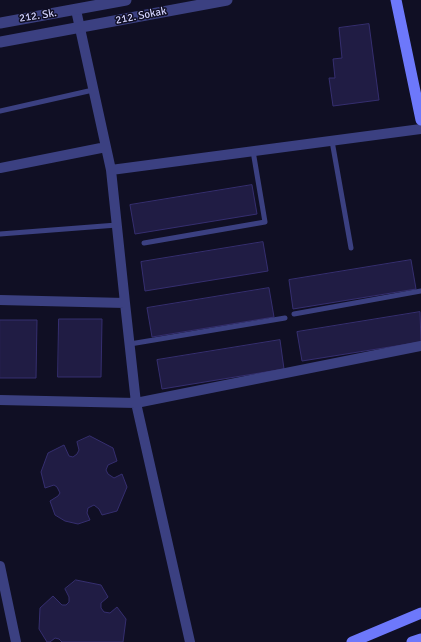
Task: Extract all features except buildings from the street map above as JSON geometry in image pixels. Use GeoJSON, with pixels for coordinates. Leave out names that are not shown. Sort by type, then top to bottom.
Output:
{"type":"FeatureCollection","features":[{"type":"Feature","properties":{"kind":"main road"},"geometry":{"type":"LineString","coordinates":[[396,0],[421,120]]}},
{"type":"Feature","properties":{"kind":"main road"},"geometry":{"type":"LineString","coordinates":[[352,642],[421,613]]}},
{"type":"Feature","properties":{"kind":"main road"},"geometry":{"type":"LineString","coordinates":[[412,642],[421,639]]}},
{"type":"Feature","properties":{"kind":"street","name":"212. Sokak"},"geometry":{"type":"LineString","coordinates":[[0,42],[227,0]]}},
{"type":"Feature","properties":{"kind":"street","name":"212. Sk."},"geometry":{"type":"LineString","coordinates":[[0,23],[121,1]]}},
{"type":"Feature","properties":{"kind":"street"},"geometry":{"type":"LineString","coordinates":[[76,10],[111,170],[136,403],[190,642]]}},
{"type":"Feature","properties":{"kind":"street"},"geometry":{"type":"LineString","coordinates":[[111,170],[421,129]]}},
{"type":"Feature","properties":{"kind":"street"},"geometry":{"type":"LineString","coordinates":[[0,168],[106,147]]}},
{"type":"Feature","properties":{"kind":"street"},"geometry":{"type":"LineString","coordinates":[[0,300],[125,303]]}},
{"type":"Feature","properties":{"kind":"street"},"geometry":{"type":"LineString","coordinates":[[0,400],[136,403],[421,346]]}},
{"type":"Feature","properties":{"kind":"street"},"geometry":{"type":"LineString","coordinates":[[0,566],[16,642]]}},
{"type":"Feature","properties":{"kind":"lane"},"geometry":{"type":"LineString","coordinates":[[0,111],[93,90]]}},
{"type":"Feature","properties":{"kind":"lane"},"geometry":{"type":"LineString","coordinates":[[332,141],[351,248]]}},
{"type":"Feature","properties":{"kind":"lane"},"geometry":{"type":"LineString","coordinates":[[144,243],[265,222],[253,151]]}},
{"type":"Feature","properties":{"kind":"lane"},"geometry":{"type":"LineString","coordinates":[[0,234],[117,225]]}},
{"type":"Feature","properties":{"kind":"lane"},"geometry":{"type":"LineString","coordinates":[[294,314],[421,291]]}},
{"type":"Feature","properties":{"kind":"lane"},"geometry":{"type":"LineString","coordinates":[[130,344],[285,318]]}}]}
